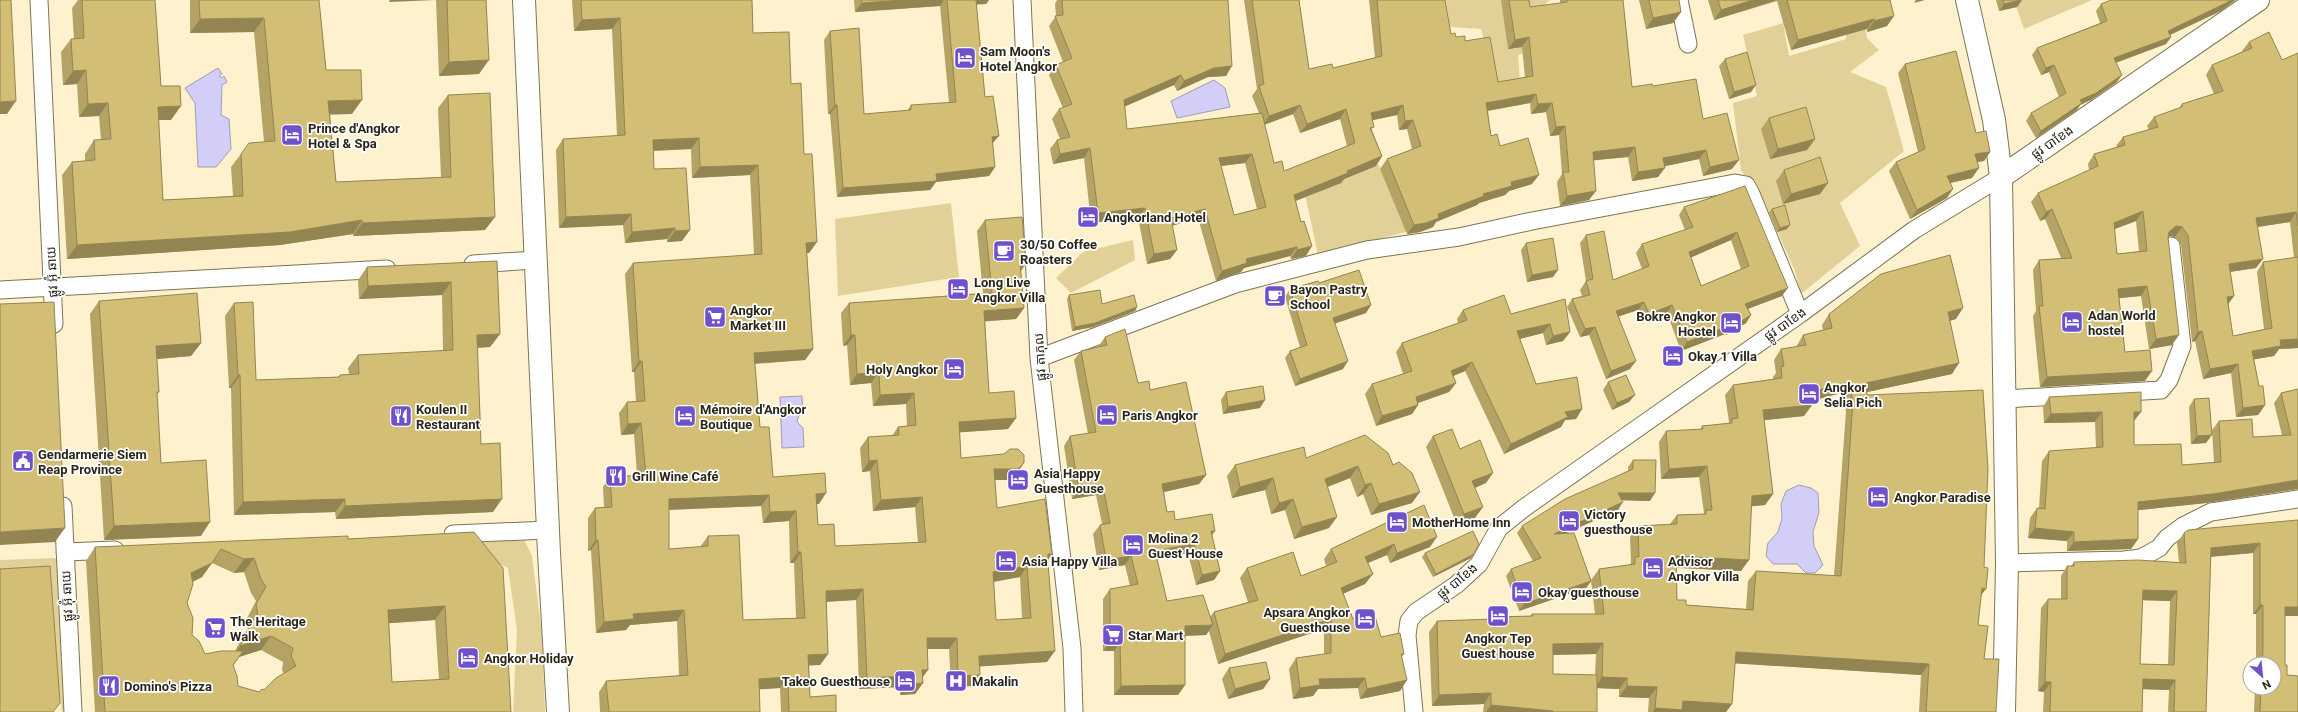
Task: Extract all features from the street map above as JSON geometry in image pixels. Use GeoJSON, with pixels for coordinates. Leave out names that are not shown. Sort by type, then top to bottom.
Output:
{"type":"FeatureCollection","features":[{"type":"Feature","properties":{"kind":"street","name":"ផ្លូវ អ៊ុំ ឆាយ"},"geometry":{"type":"LineString","coordinates":[[39,0],[55,342]]}},
{"type":"Feature","properties":{"kind":"street"},"geometry":{"type":"LineString","coordinates":[[524,0],[535,260],[558,712]]}},
{"type":"Feature","properties":{"kind":"street","name":"ផ្លូវ តាភុល"},"geometry":{"type":"LineString","coordinates":[[1022,0],[1039,358],[1072,648],[1074,712]]}},
{"type":"Feature","properties":{"kind":"street"},"geometry":{"type":"LineString","coordinates":[[1678,0],[1688,44]]}},
{"type":"Feature","properties":{"kind":"street"},"geometry":{"type":"LineString","coordinates":[[1967,0],[1994,120],[2001,177],[2007,563],[2004,712]]}},
{"type":"Feature","properties":{"kind":"street","name":"ផ្លូវ បាខែង"},"geometry":{"type":"LineString","coordinates":[[1414,712],[1407,635],[1409,621],[1416,612],[1456,585],[1479,564],[1499,528],[1524,508],[1800,314],[1914,230],[2001,177],[2258,0]]}},
{"type":"Feature","properties":{"kind":"street"},"geometry":{"type":"LineString","coordinates":[[1039,358],[1235,284],[1367,250],[1459,237],[1539,220],[1735,183],[1746,185],[1751,194],[1800,314]]}},
{"type":"Feature","properties":{"kind":"street"},"geometry":{"type":"LineString","coordinates":[[2005,399],[2161,390],[2169,380],[2182,346],[2171,246]]}},
{"type":"Feature","properties":{"kind":"street"},"geometry":{"type":"LineString","coordinates":[[456,265],[535,260]]}},
{"type":"Feature","properties":{"kind":"street"},"geometry":{"type":"LineString","coordinates":[[0,290],[403,268]]}},
{"type":"Feature","properties":{"kind":"street","name":"ផ្លូវ អ៊ុំ ឆាយ"},"geometry":{"type":"LineString","coordinates":[[62,490],[73,712]]}},
{"type":"Feature","properties":{"kind":"street"},"geometry":{"type":"LineString","coordinates":[[2007,563],[2124,560],[2141,558],[2159,548],[2167,538],[2183,526],[2211,512],[2298,499]]}},
{"type":"Feature","properties":{"kind":"street"},"geometry":{"type":"LineString","coordinates":[[436,535],[548,530]]}},
{"type":"Feature","properties":{"kind":"street"},"geometry":{"type":"LineString","coordinates":[[65,552],[129,549]]}},
{"type":"Feature","properties":{"kind":"shaded area"},"geometry":{"type":"Polygon","coordinates":[[[1446,0],[1550,0],[1531,17],[1535,49],[1518,55],[1520,82],[1484,88],[1493,74],[1481,29],[1450,27],[1446,0]]]}},
{"type":"Feature","properties":{"kind":"shaded area"},"geometry":{"type":"Polygon","coordinates":[[[2014,0],[2092,0],[2024,29],[2014,0]]]}},
{"type":"Feature","properties":{"kind":"shaded area"},"geometry":{"type":"Polygon","coordinates":[[[1864,21],[1867,38],[1879,50],[1850,72],[1886,87],[1904,151],[1840,203],[1860,246],[1801,294],[1795,271],[1767,208],[1741,170],[1733,103],[1757,96],[1743,35],[1783,23],[1789,56],[1846,39],[1846,31],[1864,21]]]}},
{"type":"Feature","properties":{"kind":"shaded area"},"geometry":{"type":"Polygon","coordinates":[[[218,68],[222,74],[219,76],[221,78],[224,76],[227,82],[222,85],[221,115],[229,119],[231,149],[216,167],[198,167],[195,103],[185,88],[218,68]]]}},
{"type":"Feature","properties":{"kind":"shaded area"},"geometry":{"type":"Polygon","coordinates":[[[1214,80],[1225,88],[1230,107],[1177,118],[1171,101],[1214,80]]]}},
{"type":"Feature","properties":{"kind":"shaded area"},"geometry":{"type":"Polygon","coordinates":[[[1378,164],[1413,230],[1318,255],[1305,194],[1378,164]]]}},
{"type":"Feature","properties":{"kind":"shaded area"},"geometry":{"type":"Polygon","coordinates":[[[951,203],[959,277],[838,296],[835,219],[951,203]]]}},
{"type":"Feature","properties":{"kind":"shaded area"},"geometry":{"type":"Polygon","coordinates":[[[1133,240],[1135,260],[1071,293],[1056,278],[1083,252],[1133,240]]]}},
{"type":"Feature","properties":{"kind":"shaded area"},"geometry":{"type":"Polygon","coordinates":[[[802,396],[803,413],[799,415],[797,422],[803,428],[804,447],[782,448],[780,397],[802,396]]]}},
{"type":"Feature","properties":{"kind":"shaded area"},"geometry":{"type":"Polygon","coordinates":[[[1799,485],[1811,488],[1818,493],[1819,512],[1813,532],[1814,546],[1823,565],[1815,573],[1806,573],[1797,564],[1773,564],[1766,556],[1768,543],[1778,532],[1782,518],[1781,504],[1786,491],[1799,485]]]}},
{"type":"Feature","properties":{"kind":"shaded area"},"geometry":{"type":"Polygon","coordinates":[[[524,539],[532,556],[542,634],[545,712],[513,712],[517,630],[508,568],[482,556],[366,545],[524,539]]]}},
{"type":"Feature","properties":{"kind":"shaded area"},"geometry":{"type":"Polygon","coordinates":[[[58,558],[70,710],[62,712],[58,682],[0,582],[0,560],[58,558]]]}},
{"type":"Feature","properties":{"kind":"building"},"geometry":{"type":"Polygon","coordinates":[[[0,0],[11,0],[16,101],[0,102],[0,0]]]}},
{"type":"Feature","properties":{"kind":"building"},"geometry":{"type":"Polygon","coordinates":[[[82,0],[155,0],[161,86],[180,86],[181,106],[158,107],[163,200],[243,196],[241,154],[249,143],[275,141],[264,18],[200,19],[199,0],[319,0],[326,70],[361,70],[362,100],[328,101],[336,182],[451,177],[448,95],[490,93],[495,217],[362,223],[362,220],[290,232],[77,245],[72,162],[95,160],[94,140],[111,139],[108,103],[88,104],[86,70],[73,71],[71,39],[84,38],[82,0]]]}},
{"type":"Feature","properties":{"kind":"building"},"geometry":{"type":"Polygon","coordinates":[[[447,0],[486,0],[489,60],[449,62],[447,0]]]}},
{"type":"Feature","properties":{"kind":"building"},"geometry":{"type":"Polygon","coordinates":[[[581,0],[752,0],[753,33],[789,32],[791,84],[801,83],[804,154],[812,154],[817,242],[806,243],[813,349],[754,353],[760,427],[769,427],[773,477],[825,473],[826,493],[816,494],[818,525],[834,524],[835,546],[926,542],[922,497],[881,500],[877,460],[869,461],[868,437],[899,435],[898,427],[916,425],[914,393],[880,395],[879,372],[857,374],[855,335],[851,335],[849,303],[992,293],[985,220],[1022,217],[1026,263],[1020,264],[1024,308],[984,311],[989,393],[1014,391],[1016,418],[959,422],[961,458],[1004,454],[1010,449],[1018,449],[1024,455],[1024,463],[1018,469],[994,469],[997,508],[1045,499],[1052,554],[1048,554],[1048,563],[1055,651],[979,656],[980,675],[958,676],[957,638],[927,638],[928,670],[922,670],[923,683],[908,684],[908,676],[867,678],[863,589],[826,591],[828,654],[808,655],[810,697],[836,695],[836,712],[789,712],[788,677],[759,679],[760,712],[609,712],[606,681],[688,675],[684,610],[633,614],[634,619],[604,622],[598,540],[596,540],[595,508],[612,507],[610,477],[646,475],[641,423],[628,424],[627,402],[645,401],[642,361],[639,361],[633,263],[762,254],[758,165],[700,167],[699,138],[653,140],[654,169],[686,168],[690,230],[675,231],[675,228],[632,232],[631,214],[566,217],[563,139],[625,135],[620,18],[582,20],[581,0]],[[769,495],[669,499],[669,549],[708,546],[708,536],[739,535],[743,620],[805,618],[801,552],[798,552],[796,511],[770,512],[769,495]],[[1027,566],[993,572],[996,620],[1031,618],[1027,566]]]}},
{"type":"Feature","properties":{"kind":"building"},"geometry":{"type":"Polygon","coordinates":[[[861,0],[904,0],[862,3],[861,0]]]}},
{"type":"Feature","properties":{"kind":"building"},"geometry":{"type":"Polygon","coordinates":[[[947,0],[976,0],[985,97],[993,96],[999,136],[992,137],[995,167],[936,174],[937,181],[843,188],[830,31],[859,28],[864,114],[911,110],[911,105],[956,102],[947,0]]]}},
{"type":"Feature","properties":{"kind":"building"},"geometry":{"type":"Polygon","coordinates":[[[1062,0],[1228,0],[1232,66],[1214,68],[1184,81],[1181,75],[1124,100],[1127,129],[1262,113],[1274,163],[1282,161],[1284,171],[1355,143],[1346,109],[1307,124],[1300,105],[1269,116],[1259,86],[1264,84],[1252,0],[1299,0],[1309,69],[1332,64],[1333,68],[1382,56],[1377,0],[1445,0],[1451,34],[1455,33],[1456,37],[1465,36],[1465,41],[1490,37],[1498,82],[1533,76],[1529,37],[1515,40],[1509,0],[1529,0],[1530,7],[1567,2],[1567,0],[1623,0],[1632,87],[1652,84],[1653,86],[1696,79],[1703,119],[1727,113],[1739,160],[1710,167],[1706,150],[1663,158],[1665,168],[1638,172],[1635,147],[1593,152],[1596,191],[1567,196],[1563,172],[1569,172],[1565,126],[1556,127],[1552,103],[1538,104],[1536,94],[1486,103],[1491,136],[1497,134],[1500,146],[1528,138],[1539,175],[1511,182],[1512,186],[1483,194],[1484,196],[1438,214],[1439,218],[1426,223],[1414,225],[1387,159],[1421,146],[1413,120],[1405,121],[1403,105],[1371,113],[1374,127],[1370,128],[1382,156],[1347,171],[1348,173],[1294,195],[1301,222],[1304,221],[1312,246],[1297,250],[1297,247],[1246,259],[1247,263],[1222,271],[1205,209],[1171,218],[1177,250],[1154,254],[1145,208],[1098,213],[1090,148],[1060,154],[1057,140],[1070,137],[1059,109],[1072,104],[1056,65],[1072,58],[1055,16],[1063,15],[1062,0]],[[1252,154],[1219,158],[1234,215],[1266,207],[1252,154]]]}},
{"type":"Feature","properties":{"kind":"building"},"geometry":{"type":"Polygon","coordinates":[[[1649,0],[1679,0],[1681,12],[1653,18],[1649,0]]]}},
{"type":"Feature","properties":{"kind":"building"},"geometry":{"type":"Polygon","coordinates":[[[1718,0],[1753,0],[1721,10],[1718,0]]]}},
{"type":"Feature","properties":{"kind":"building"},"geometry":{"type":"Polygon","coordinates":[[[1787,0],[1890,0],[1894,16],[1874,21],[1874,19],[1798,40],[1787,0]]]}},
{"type":"Feature","properties":{"kind":"building"},"geometry":{"type":"Polygon","coordinates":[[[2003,0],[2021,0],[2004,4],[2003,0]]]}},
{"type":"Feature","properties":{"kind":"building"},"geometry":{"type":"Polygon","coordinates":[[[2111,0],[2231,0],[2168,31],[2171,37],[2114,58],[2122,75],[2096,93],[2080,100],[2082,103],[2041,131],[2031,113],[2066,93],[2054,65],[2046,68],[2037,48],[2107,21],[2101,4],[2111,0]]]}},
{"type":"Feature","properties":{"kind":"building"},"geometry":{"type":"Polygon","coordinates":[[[2269,32],[2282,60],[2298,53],[2298,226],[2296,212],[2256,218],[2263,259],[2229,264],[2234,296],[2227,297],[2233,336],[2272,328],[2263,262],[2298,257],[2298,339],[2280,340],[2281,346],[2252,351],[2259,386],[2263,386],[2265,405],[2243,408],[2238,364],[2210,369],[2202,331],[2198,332],[2188,235],[2182,227],[2176,226],[2169,232],[2168,237],[2179,335],[2156,339],[2147,286],[2118,289],[2125,352],[2150,350],[2152,371],[2047,377],[2039,306],[2043,306],[2039,260],[2072,258],[2052,209],[2046,212],[2038,193],[2098,166],[2094,154],[2125,145],[2123,137],[2158,127],[2154,117],[2182,107],[2182,104],[2223,91],[2212,65],[2252,48],[2249,42],[2269,32]],[[2143,211],[2114,223],[2117,254],[2147,251],[2143,211]]]}},
{"type":"Feature","properties":{"kind":"building"},"geometry":{"type":"Polygon","coordinates":[[[1956,51],[1976,133],[1986,131],[1990,152],[1975,154],[1979,168],[1947,176],[1953,189],[1917,210],[1896,162],[1925,149],[1905,64],[1956,51]]]}},
{"type":"Feature","properties":{"kind":"building"},"geometry":{"type":"Polygon","coordinates":[[[1747,52],[1756,85],[1734,92],[1725,59],[1747,52]]]}},
{"type":"Feature","properties":{"kind":"building"},"geometry":{"type":"Polygon","coordinates":[[[1806,107],[1815,139],[1778,149],[1769,118],[1806,107]]]}},
{"type":"Feature","properties":{"kind":"building"},"geometry":{"type":"Polygon","coordinates":[[[1820,157],[1828,183],[1791,194],[1784,170],[1820,157]]]}},
{"type":"Feature","properties":{"kind":"building"},"geometry":{"type":"Polygon","coordinates":[[[1745,186],[1788,288],[1745,304],[1751,315],[1732,327],[1731,325],[1687,342],[1672,305],[1649,314],[1644,302],[1616,311],[1636,361],[1611,371],[1595,327],[1585,329],[1572,299],[1590,295],[1586,281],[1593,279],[1586,235],[1604,231],[1613,280],[1649,266],[1642,244],[1693,227],[1684,207],[1745,186]],[[1737,232],[1689,252],[1701,286],[1749,266],[1737,232]]]}},
{"type":"Feature","properties":{"kind":"building"},"geometry":{"type":"Polygon","coordinates":[[[1785,205],[1790,225],[1780,228],[1772,209],[1785,205]]]}},
{"type":"Feature","properties":{"kind":"building"},"geometry":{"type":"Polygon","coordinates":[[[1553,238],[1558,270],[1532,275],[1526,243],[1553,238]]]}},
{"type":"Feature","properties":{"kind":"building"},"geometry":{"type":"Polygon","coordinates":[[[1950,255],[1963,308],[1948,312],[1959,363],[1866,383],[1867,395],[1983,390],[1988,469],[1984,567],[1988,568],[1986,589],[1982,588],[1978,625],[1988,626],[1984,659],[1999,659],[1996,712],[1926,712],[1929,664],[1736,652],[1732,704],[1683,701],[1682,710],[1655,708],[1657,687],[1627,686],[1627,678],[1602,677],[1603,643],[1553,644],[1553,674],[1597,675],[1597,712],[1553,712],[1491,705],[1491,693],[1439,695],[1437,621],[1533,616],[1532,614],[1604,614],[1599,569],[1635,564],[1635,557],[1639,557],[1638,526],[1677,524],[1677,515],[1706,514],[1706,510],[1712,510],[1707,466],[1669,469],[1666,431],[1703,429],[1702,426],[1732,423],[1732,419],[1738,418],[1733,385],[1782,378],[1781,367],[1784,366],[1781,349],[1806,345],[1803,335],[1832,328],[1829,314],[1881,274],[1950,255]],[[1849,382],[1811,392],[1812,405],[1763,410],[1773,494],[1752,496],[1749,560],[1676,556],[1677,600],[1686,600],[1686,605],[1753,610],[1756,571],[1841,576],[1853,401],[1849,382]]]}},
{"type":"Feature","properties":{"kind":"building"},"geometry":{"type":"Polygon","coordinates":[[[497,261],[500,334],[477,335],[481,444],[500,443],[502,499],[345,506],[345,499],[243,502],[240,375],[238,375],[234,303],[253,302],[256,380],[340,377],[340,375],[359,374],[358,355],[453,350],[451,282],[368,286],[367,267],[497,261]]]}},
{"type":"Feature","properties":{"kind":"building"},"geometry":{"type":"Polygon","coordinates":[[[1359,270],[1371,305],[1333,318],[1348,361],[1300,379],[1290,351],[1307,345],[1290,289],[1318,281],[1319,283],[1359,270]]]}},
{"type":"Feature","properties":{"kind":"building"},"geometry":{"type":"Polygon","coordinates":[[[1100,290],[1102,304],[1134,295],[1137,307],[1095,323],[1075,327],[1069,295],[1100,290]]]}},
{"type":"Feature","properties":{"kind":"building"},"geometry":{"type":"Polygon","coordinates":[[[197,293],[201,343],[156,346],[161,463],[206,460],[210,522],[114,526],[99,301],[197,293]]]}},
{"type":"Feature","properties":{"kind":"building"},"geometry":{"type":"Polygon","coordinates":[[[1504,295],[1511,314],[1565,299],[1570,332],[1553,336],[1550,324],[1517,331],[1536,384],[1577,377],[1582,409],[1565,412],[1568,417],[1511,444],[1472,362],[1451,371],[1456,383],[1416,397],[1418,405],[1382,416],[1372,384],[1412,371],[1402,343],[1467,320],[1463,310],[1504,295]]]}},
{"type":"Feature","properties":{"kind":"building"},"geometry":{"type":"Polygon","coordinates":[[[54,302],[65,528],[0,532],[0,304],[54,302]]]}},
{"type":"Feature","properties":{"kind":"building"},"geometry":{"type":"Polygon","coordinates":[[[1125,329],[1138,383],[1149,381],[1150,390],[1186,382],[1206,475],[1162,484],[1167,512],[1174,511],[1175,520],[1212,514],[1215,531],[1211,531],[1220,571],[1202,575],[1194,544],[1155,551],[1167,601],[1203,595],[1213,625],[1185,626],[1185,685],[1121,686],[1120,642],[1110,642],[1110,589],[1138,584],[1131,556],[1106,560],[1100,525],[1110,523],[1103,486],[1079,490],[1070,436],[1096,432],[1081,351],[1107,345],[1105,337],[1125,329]]]}},
{"type":"Feature","properties":{"kind":"building"},"geometry":{"type":"Polygon","coordinates":[[[1626,375],[1635,395],[1617,403],[1608,382],[1626,375]]]}},
{"type":"Feature","properties":{"kind":"building"},"geometry":{"type":"Polygon","coordinates":[[[1263,386],[1265,400],[1228,407],[1226,392],[1263,386]]]}},
{"type":"Feature","properties":{"kind":"building"},"geometry":{"type":"Polygon","coordinates":[[[2298,389],[2298,480],[2213,494],[2138,502],[2138,539],[2074,542],[2074,532],[2035,528],[2037,508],[2045,509],[2049,451],[2103,447],[2102,412],[2051,414],[2049,397],[2141,392],[2141,412],[2134,412],[2134,445],[2181,444],[2182,465],[2221,462],[2219,421],[2252,419],[2253,437],[2291,435],[2281,393],[2298,389]]]}},
{"type":"Feature","properties":{"kind":"building"},"geometry":{"type":"Polygon","coordinates":[[[2209,398],[2212,435],[2197,436],[2194,399],[2209,398]]]}},
{"type":"Feature","properties":{"kind":"building"},"geometry":{"type":"Polygon","coordinates":[[[1452,429],[1460,449],[1480,440],[1493,473],[1472,481],[1483,507],[1464,514],[1433,436],[1452,429]]]}},
{"type":"Feature","properties":{"kind":"building"},"geometry":{"type":"Polygon","coordinates":[[[1365,435],[1388,453],[1393,465],[1399,462],[1412,473],[1420,492],[1379,504],[1371,483],[1365,485],[1358,466],[1325,479],[1337,517],[1302,527],[1293,499],[1279,503],[1273,478],[1240,487],[1235,465],[1304,447],[1306,458],[1365,435]]]}},
{"type":"Feature","properties":{"kind":"building"},"geometry":{"type":"Polygon","coordinates":[[[1633,460],[1656,460],[1655,493],[1618,493],[1623,502],[1554,534],[1574,533],[1591,581],[1524,604],[1511,569],[1541,558],[1522,526],[1565,499],[1633,469],[1633,460]]]}},
{"type":"Feature","properties":{"kind":"building"},"geometry":{"type":"Polygon","coordinates":[[[1424,505],[1437,537],[1397,553],[1394,544],[1365,557],[1373,574],[1341,588],[1353,619],[1374,613],[1381,637],[1400,633],[1404,654],[1401,654],[1407,680],[1367,689],[1365,678],[1319,679],[1320,685],[1300,688],[1296,658],[1331,653],[1331,619],[1225,654],[1214,612],[1258,600],[1247,568],[1293,552],[1301,576],[1337,562],[1331,549],[1424,505]]]}},
{"type":"Feature","properties":{"kind":"building"},"geometry":{"type":"Polygon","coordinates":[[[2298,520],[2298,607],[2285,607],[2285,665],[2287,665],[2287,675],[2298,676],[2298,712],[2260,712],[2261,696],[2282,696],[2282,656],[2263,656],[2263,605],[2260,605],[2260,543],[2211,548],[2206,712],[2174,712],[2175,680],[2143,679],[2142,712],[2050,712],[2051,682],[2045,682],[2048,599],[2067,599],[2067,566],[2074,566],[2074,562],[2138,560],[2186,563],[2184,533],[2188,530],[2298,520]],[[2143,590],[2140,664],[2174,665],[2177,591],[2143,590]]]}},
{"type":"Feature","properties":{"kind":"building"},"geometry":{"type":"Polygon","coordinates":[[[1473,531],[1479,544],[1474,554],[1436,574],[1425,553],[1473,531]]]}},
{"type":"Feature","properties":{"kind":"building","name":"The Heritage Walk"},"geometry":{"type":"Polygon","coordinates":[[[474,532],[503,568],[511,712],[105,712],[95,547],[348,536],[348,539],[474,532]],[[221,549],[212,563],[191,573],[193,584],[187,603],[193,618],[192,635],[199,641],[205,654],[221,651],[243,651],[233,665],[237,676],[238,686],[259,692],[262,689],[264,690],[276,678],[296,666],[291,656],[293,648],[271,636],[240,646],[253,620],[258,617],[256,604],[266,587],[261,579],[254,558],[244,559],[221,549]],[[445,606],[388,610],[392,682],[449,679],[445,606]]]}},
{"type":"Feature","properties":{"kind":"building"},"geometry":{"type":"Polygon","coordinates":[[[50,566],[60,703],[53,712],[0,712],[0,569],[50,566]]]}},
{"type":"Feature","properties":{"kind":"building"},"geometry":{"type":"Polygon","coordinates":[[[1266,662],[1270,679],[1235,689],[1229,668],[1266,662]]]}},
{"type":"Feature","properties":{"kind":"place","name":"Sam Moon's Hotel Angkor"},"geometry":{"type":"Point","coordinates":[965,58]}},
{"type":"Feature","properties":{"kind":"place","name":"Prince d'Angkor Hotel & Spa"},"geometry":{"type":"Point","coordinates":[292,135]}},
{"type":"Feature","properties":{"kind":"place","name":"Angkorland Hotel"},"geometry":{"type":"Point","coordinates":[1088,217]}},
{"type":"Feature","properties":{"kind":"place","name":"30/50 Coffee Roasters"},"geometry":{"type":"Point","coordinates":[1004,251]}},
{"type":"Feature","properties":{"kind":"place","name":"Long Live Angkor Villa"},"geometry":{"type":"Point","coordinates":[958,289]}},
{"type":"Feature","properties":{"kind":"place","name":"Bayon Pastry School"},"geometry":{"type":"Point","coordinates":[1275,296]}},
{"type":"Feature","properties":{"kind":"place","name":"Angkor Market III"},"geometry":{"type":"Point","coordinates":[715,317]}},
{"type":"Feature","properties":{"kind":"place","name":"Adan World hostel"},"geometry":{"type":"Point","coordinates":[2072,322]}},
{"type":"Feature","properties":{"kind":"place","name":"Bokre Angkor Hostel"},"geometry":{"type":"Point","coordinates":[1731,323]}},
{"type":"Feature","properties":{"kind":"place","name":"Okay 1 Villa"},"geometry":{"type":"Point","coordinates":[1673,356]}},
{"type":"Feature","properties":{"kind":"place","name":"Holy Angkor"},"geometry":{"type":"Point","coordinates":[954,369]}},
{"type":"Feature","properties":{"kind":"place","name":"Angkor Selia Pich"},"geometry":{"type":"Point","coordinates":[1809,394]}},
{"type":"Feature","properties":{"kind":"place","name":"Paris Angkor"},"geometry":{"type":"Point","coordinates":[1107,415]}},
{"type":"Feature","properties":{"kind":"place","name":"Koulen II Restaurant"},"geometry":{"type":"Point","coordinates":[401,416]}},
{"type":"Feature","properties":{"kind":"place","name":"Mémoire d'Angkor Boutique"},"geometry":{"type":"Point","coordinates":[685,416]}},
{"type":"Feature","properties":{"kind":"place","name":"Gendarmerie Siem Reap Province"},"geometry":{"type":"Point","coordinates":[23,461]}},
{"type":"Feature","properties":{"kind":"place","name":"Grill Wine Café"},"geometry":{"type":"Point","coordinates":[616,476]}},
{"type":"Feature","properties":{"kind":"place","name":"Asia Happy Guesthouse"},"geometry":{"type":"Point","coordinates":[1018,480]}},
{"type":"Feature","properties":{"kind":"place","name":"Angkor Paradise"},"geometry":{"type":"Point","coordinates":[1878,497]}},
{"type":"Feature","properties":{"kind":"place","name":"Victory guesthouse"},"geometry":{"type":"Point","coordinates":[1569,521]}},
{"type":"Feature","properties":{"kind":"place","name":"MotherHome Inn"},"geometry":{"type":"Point","coordinates":[1397,522]}},
{"type":"Feature","properties":{"kind":"place","name":"Molina 2 Guest House"},"geometry":{"type":"Point","coordinates":[1133,545]}},
{"type":"Feature","properties":{"kind":"place","name":"Asia Happy Villa"},"geometry":{"type":"Point","coordinates":[1006,561]}},
{"type":"Feature","properties":{"kind":"place","name":"Advisor Angkor Villa"},"geometry":{"type":"Point","coordinates":[1653,568]}},
{"type":"Feature","properties":{"kind":"place","name":"Okay guesthouse"},"geometry":{"type":"Point","coordinates":[1522,592]}},
{"type":"Feature","properties":{"kind":"place","name":"Angkor Tep Guest house"},"geometry":{"type":"Point","coordinates":[1498,616]}},
{"type":"Feature","properties":{"kind":"place","name":"Apsara Angkor Guesthouse"},"geometry":{"type":"Point","coordinates":[1365,619]}},
{"type":"Feature","properties":{"kind":"place","name":"The Heritage Walk"},"geometry":{"type":"Point","coordinates":[215,628]}},
{"type":"Feature","properties":{"kind":"place","name":"Star Mart"},"geometry":{"type":"Point","coordinates":[1113,635]}},
{"type":"Feature","properties":{"kind":"place","name":"Angkor Holiday"},"geometry":{"type":"Point","coordinates":[468,658]}},
{"type":"Feature","properties":{"kind":"place","name":"Takeo Guesthouse"},"geometry":{"type":"Point","coordinates":[905,681]}},
{"type":"Feature","properties":{"kind":"place","name":"Makalin"},"geometry":{"type":"Point","coordinates":[956,681]}},
{"type":"Feature","properties":{"kind":"place","name":"Domino's Pizza"},"geometry":{"type":"Point","coordinates":[109,686]}}]}
